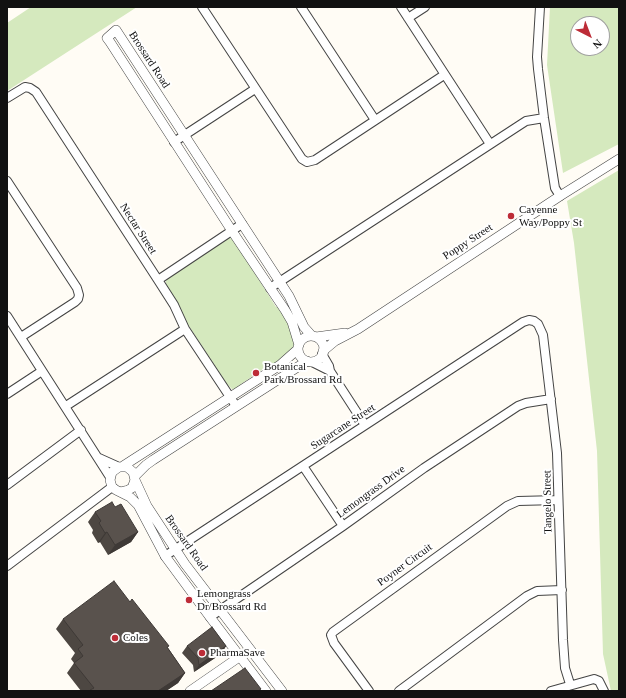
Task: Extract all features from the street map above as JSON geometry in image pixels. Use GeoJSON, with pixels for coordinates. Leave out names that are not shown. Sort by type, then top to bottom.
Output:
{"type":"FeatureCollection","features":[{"type":"Feature","properties":{"kind":"street"},"geometry":{"type":"LineString","coordinates":[[202,7],[302,159],[307,162],[315,160],[444,75]]}},
{"type":"Feature","properties":{"kind":"street"},"geometry":{"type":"LineString","coordinates":[[301,7],[375,120]]}},
{"type":"Feature","properties":{"kind":"street"},"geometry":{"type":"LineString","coordinates":[[401,7],[490,144]]}},
{"type":"Feature","properties":{"kind":"street"},"geometry":{"type":"LineString","coordinates":[[408,18],[425,7]]}},
{"type":"Feature","properties":{"kind":"street"},"geometry":{"type":"LineString","coordinates":[[540,7],[537,57],[544,118],[555,188],[560,196]]}},
{"type":"Feature","properties":{"kind":"street","name":"Brossard Road"},"geometry":{"type":"LineString","coordinates":[[298,347],[292,322],[107,38],[116,30],[294,305],[304,327],[314,337]]}},
{"type":"Feature","properties":{"kind":"street","name":"Nectar Street"},"geometry":{"type":"LineString","coordinates":[[7,98],[25,88],[30,88],[36,92],[174,305],[185,329],[236,406]]}},
{"type":"Feature","properties":{"kind":"street"},"geometry":{"type":"LineString","coordinates":[[174,142],[255,89]]}},
{"type":"Feature","properties":{"kind":"street"},"geometry":{"type":"LineString","coordinates":[[270,288],[526,121],[544,118]]}},
{"type":"Feature","properties":{"kind":"street","name":"Poppy Street"},"geometry":{"type":"LineString","coordinates":[[323,353],[331,344],[619,159]]}},
{"type":"Feature","properties":{"kind":"street"},"geometry":{"type":"LineString","coordinates":[[7,181],[78,288],[80,295],[75,302],[21,337]]}},
{"type":"Feature","properties":{"kind":"street"},"geometry":{"type":"LineString","coordinates":[[158,280],[242,224]]}},
{"type":"Feature","properties":{"kind":"street"},"geometry":{"type":"LineString","coordinates":[[7,316],[99,458],[116,489]]}},
{"type":"Feature","properties":{"kind":"street","name":"Sugarcane Street"},"geometry":{"type":"LineString","coordinates":[[165,556],[523,322],[529,320],[534,321]]}},
{"type":"Feature","properties":{"kind":"street","name":"Tangelo Street"},"geometry":{"type":"LineString","coordinates":[[534,321],[538,324],[543,335],[558,453],[558,500],[564,658],[570,684]]}},
{"type":"Feature","properties":{"kind":"street"},"geometry":{"type":"LineString","coordinates":[[66,406],[185,329]]}},
{"type":"Feature","properties":{"kind":"street","name":"Poppy Street"},"geometry":{"type":"LineString","coordinates":[[314,337],[350,333]]}},
{"type":"Feature","properties":{"kind":"street"},"geometry":{"type":"LineString","coordinates":[[110,477],[112,472],[280,365],[298,347],[304,338],[314,337],[322,343],[323,353],[330,371],[365,425]]}},
{"type":"Feature","properties":{"kind":"street"},"geometry":{"type":"LineString","coordinates":[[298,347],[301,357],[330,371]]}},
{"type":"Feature","properties":{"kind":"street"},"geometry":{"type":"LineString","coordinates":[[7,566],[116,489],[128,490],[132,488],[135,478],[146,465],[153,460],[309,361],[318,359],[323,353]]}},
{"type":"Feature","properties":{"kind":"street"},"geometry":{"type":"LineString","coordinates":[[7,394],[42,371]]}},
{"type":"Feature","properties":{"kind":"street","name":"Lemongrass Drive"},"geometry":{"type":"LineString","coordinates":[[210,617],[343,526],[424,468],[518,406],[526,403],[551,399]]}},
{"type":"Feature","properties":{"kind":"street"},"geometry":{"type":"LineString","coordinates":[[7,485],[81,430]]}},
{"type":"Feature","properties":{"kind":"street"},"geometry":{"type":"LineString","coordinates":[[99,458],[130,469],[135,478]]}},
{"type":"Feature","properties":{"kind":"street"},"geometry":{"type":"LineString","coordinates":[[303,466],[343,526]]}},
{"type":"Feature","properties":{"kind":"street","name":"Brossard Road"},"geometry":{"type":"LineString","coordinates":[[135,478],[147,506],[175,549],[282,691]]}},
{"type":"Feature","properties":{"kind":"street","name":"Brossard Road"},"geometry":{"type":"LineString","coordinates":[[116,489],[130,497],[138,506],[165,556],[266,691]]}},
{"type":"Feature","properties":{"kind":"street","name":"Poyner Circuit"},"geometry":{"type":"LineString","coordinates":[[369,691],[334,643],[332,635],[333,632],[507,506],[518,501],[558,500]]}},
{"type":"Feature","properties":{"kind":"street"},"geometry":{"type":"LineString","coordinates":[[399,691],[527,596],[537,591],[562,590]]}},
{"type":"Feature","properties":{"kind":"street"},"geometry":{"type":"LineString","coordinates":[[190,691],[251,649]]}},
{"type":"Feature","properties":{"kind":"street"},"geometry":{"type":"LineString","coordinates":[[551,691],[570,684],[594,679],[599,681],[604,691]]}},
{"type":"Feature","properties":{"kind":"green space"},"geometry":{"type":"Polygon","coordinates":[[[31,7],[137,7],[7,91],[7,23],[31,7]]]}},
{"type":"Feature","properties":{"kind":"green space"},"geometry":{"type":"Polygon","coordinates":[[[550,7],[619,7],[619,144],[563,173],[547,65],[550,7]]]}},
{"type":"Feature","properties":{"kind":"green space"},"geometry":{"type":"Polygon","coordinates":[[[619,170],[619,691],[611,691],[603,654],[597,451],[574,243],[567,201],[619,170]]]}},
{"type":"Feature","properties":{"kind":"green space"},"geometry":{"type":"Polygon","coordinates":[[[230,238],[234,240],[276,307],[281,307],[287,317],[294,339],[292,351],[278,364],[272,363],[241,384],[236,390],[232,389],[227,384],[183,317],[179,305],[166,285],[168,278],[226,239],[230,238]]]}},
{"type":"Feature","properties":{"kind":"building"},"geometry":{"type":"Polygon","coordinates":[[[112,502],[115,507],[121,504],[138,532],[115,545],[107,532],[105,533],[99,523],[101,521],[95,512],[112,502]]]}},
{"type":"Feature","properties":{"kind":"building"},"geometry":{"type":"Polygon","coordinates":[[[114,581],[130,602],[132,599],[169,646],[167,647],[185,673],[158,691],[91,691],[90,690],[94,688],[74,663],[83,656],[78,649],[83,645],[63,619],[114,581]]]}},
{"type":"Feature","properties":{"kind":"building"},"geometry":{"type":"Polygon","coordinates":[[[212,627],[226,646],[199,665],[198,658],[187,646],[212,627]]]}},
{"type":"Feature","properties":{"kind":"building"},"geometry":{"type":"Polygon","coordinates":[[[245,668],[261,689],[258,691],[211,691],[245,668]]]}},
{"type":"Feature","properties":{"kind":"place","name":"Cayenne Way/Poppy St"},"geometry":{"type":"Point","coordinates":[511,216]}},
{"type":"Feature","properties":{"kind":"place","name":"Botanical Park/Brossard Rd"},"geometry":{"type":"Point","coordinates":[256,373]}},
{"type":"Feature","properties":{"kind":"place","name":"Lemongrass Dr/Brossard Rd"},"geometry":{"type":"Point","coordinates":[189,600]}},
{"type":"Feature","properties":{"kind":"place","name":"Coles"},"geometry":{"type":"Point","coordinates":[115,638]}},
{"type":"Feature","properties":{"kind":"place","name":"PharmaSave"},"geometry":{"type":"Point","coordinates":[202,653]}}]}
